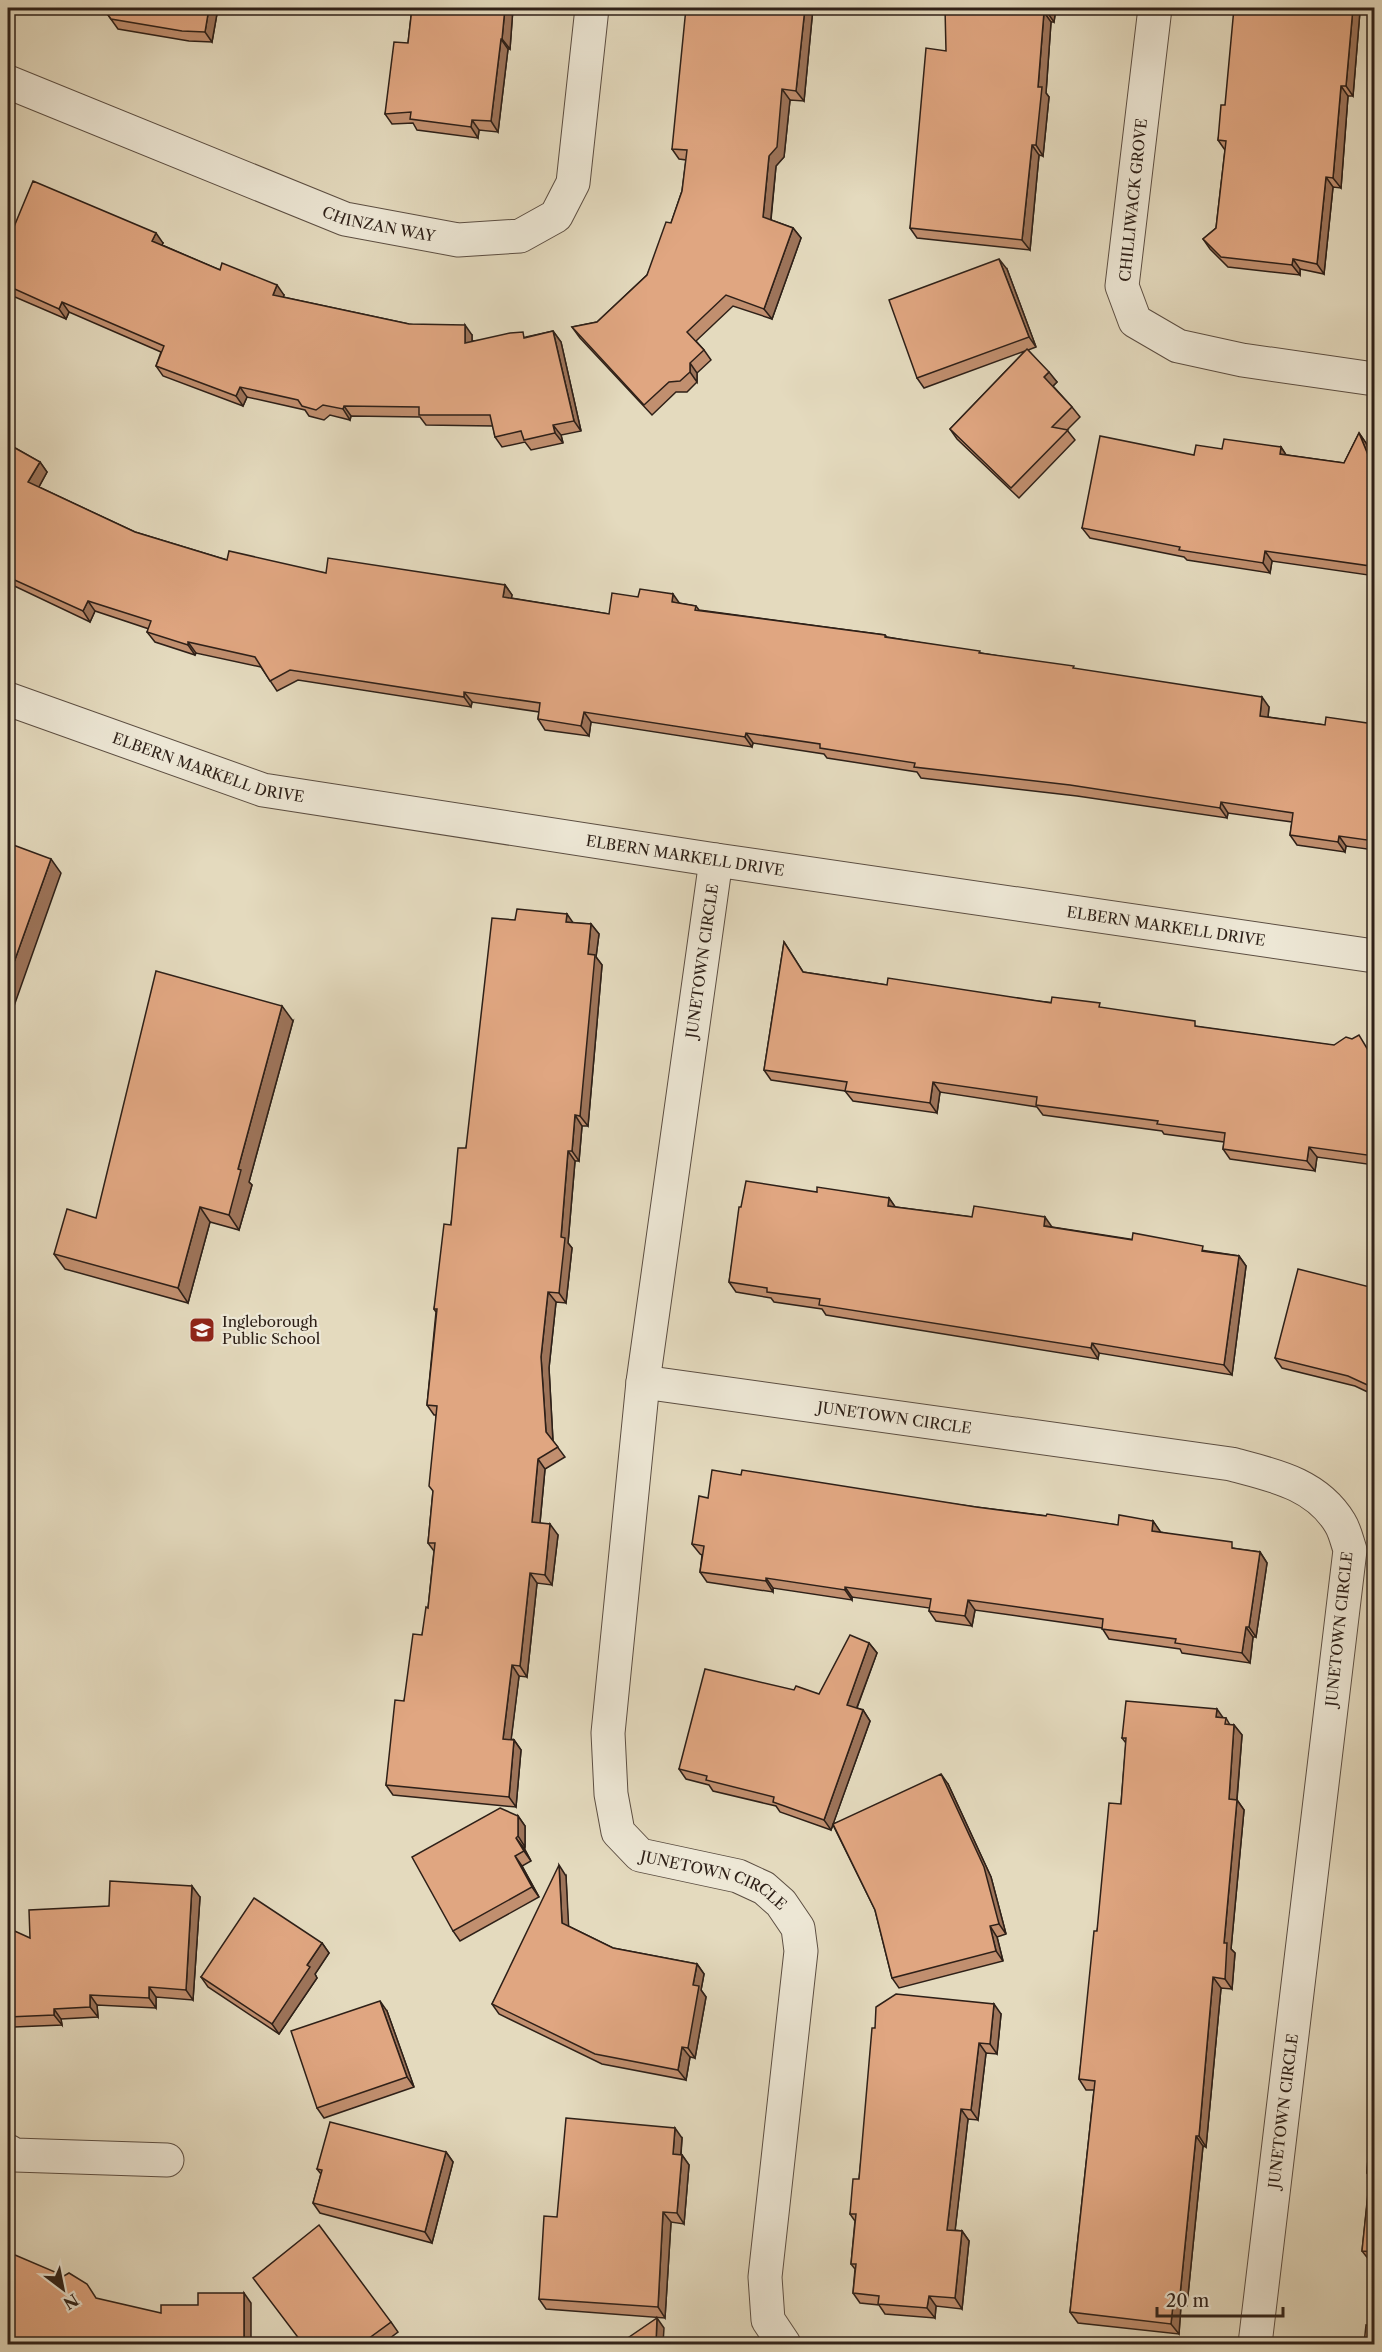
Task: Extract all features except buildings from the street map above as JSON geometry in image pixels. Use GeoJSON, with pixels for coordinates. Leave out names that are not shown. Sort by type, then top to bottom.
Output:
{"type":"FeatureCollection","features":[{"type":"Feature","properties":{"kind":"street","name":"CHINZAN WAY"},"geometry":{"type":"LineString","coordinates":[[8,82],[345,219],[458,240],[520,237],[556,216],[573,183],[592,8]]}},
{"type":"Feature","properties":{"kind":"street","name":"CHILLIWACK GROVE"},"geometry":{"type":"LineString","coordinates":[[1155,8],[1122,286],[1135,321],[1178,346],[1242,360],[1374,379]]}},
{"type":"Feature","properties":{"kind":"street","name":"ELBERN MARKELL DRIVE"},"geometry":{"type":"LineString","coordinates":[[8,699],[263,790],[716,860],[1374,956]]}},
{"type":"Feature","properties":{"kind":"street","name":"JUNETOWN CIRCLE"},"geometry":{"type":"LineString","coordinates":[[716,860],[643,1382],[608,1733],[611,1794],[618,1832],[640,1855],[738,1876],[764,1887],[781,1903],[798,1928],[801,1951],[765,2277],[768,2320],[784,2344]]}},
{"type":"Feature","properties":{"kind":"street","name":"JUNETOWN CIRCLE"},"geometry":{"type":"LineString","coordinates":[[643,1382],[1231,1464],[1287,1479],[1316,1495],[1340,1523],[1350,1550],[1255,2344]]}},
{"type":"Feature","properties":{"kind":"street"},"geometry":{"type":"LineString","coordinates":[[8,2151],[15,2155],[167,2160]]}},
{"type":"Feature","properties":{"kind":"place","name":"Ingleborough Public School"},"geometry":{"type":"Point","coordinates":[202,1330]}}]}
